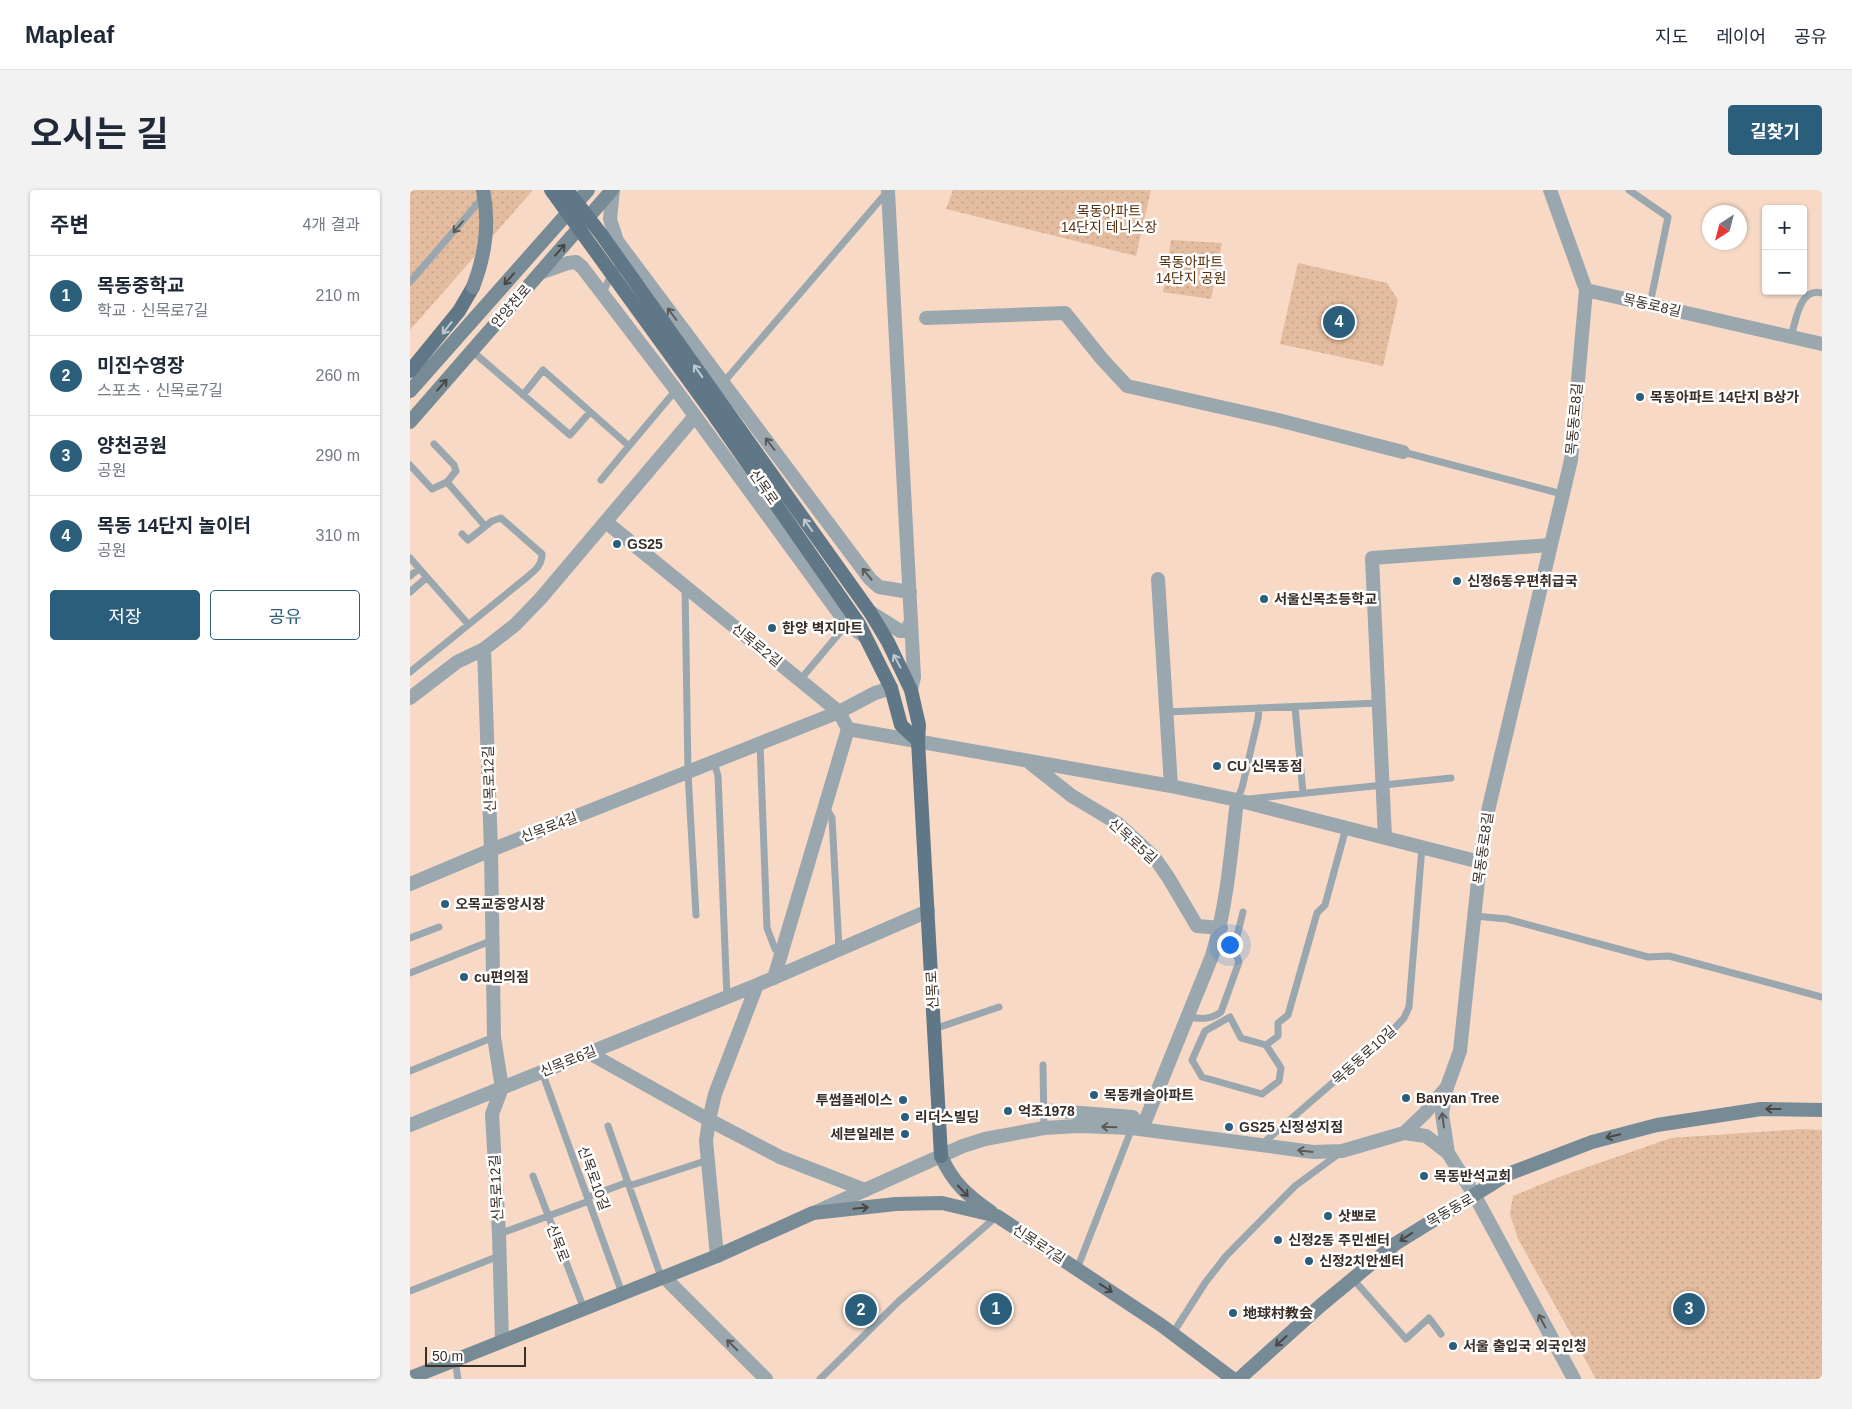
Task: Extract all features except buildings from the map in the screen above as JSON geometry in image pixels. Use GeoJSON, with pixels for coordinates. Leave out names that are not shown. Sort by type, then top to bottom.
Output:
{"type":"FeatureCollection","features":[{"type":"Feature","properties":{"kind":"main road"},"geometry":{"type":"LineString","coordinates":[[410,371],[447,328],[473,287],[485,248],[487,222],[483,190]]}},
{"type":"Feature","properties":{"kind":"main road"},"geometry":{"type":"LineString","coordinates":[[551,190],[596,238]]}},
{"type":"Feature","properties":{"kind":"main road"},"geometry":{"type":"LineString","coordinates":[[567,190],[596,238]]}},
{"type":"Feature","properties":{"kind":"main road","name":"안양천로"},"geometry":{"type":"LineString","coordinates":[[410,391],[588,190]]}},
{"type":"Feature","properties":{"kind":"main road","name":"안양천로"},"geometry":{"type":"LineString","coordinates":[[410,422],[612,190]]}},
{"type":"Feature","properties":{"kind":"main road","name":"신목로"},"geometry":{"type":"LineString","coordinates":[[596,238],[721,414],[870,612],[901,667],[911,690],[919,725],[918,741],[941,1156]]}},
{"type":"Feature","properties":{"kind":"main road","name":"신목로"},"geometry":{"type":"LineString","coordinates":[[721,414],[859,624],[890,688],[901,725],[918,741]]}},
{"type":"Feature","properties":{"kind":"main road","name":"목동동로"},"geometry":{"type":"LineString","coordinates":[[1239,1379],[1320,1306],[1395,1244],[1434,1218],[1475,1196],[1508,1174],[1592,1142],[1657,1125],[1761,1109],[1822,1110]]}},
{"type":"Feature","properties":{"kind":"main road"},"geometry":{"type":"LineString","coordinates":[[941,1156],[948,1172],[958,1186],[970,1198],[997,1216]]}},
{"type":"Feature","properties":{"kind":"main road","name":"신목로7길"},"geometry":{"type":"LineString","coordinates":[[813,1213],[896,1204],[942,1203],[997,1216],[1173,1333],[1232,1379]]}},
{"type":"Feature","properties":{"kind":"main road"},"geometry":{"type":"LineString","coordinates":[[410,1378],[717,1256],[813,1213]]}},
{"type":"Feature","properties":{"kind":"street"},"geometry":{"type":"LineString","coordinates":[[612,190],[610,219],[612,231],[617,241],[870,579],[880,587],[910,592]]}},
{"type":"Feature","properties":{"kind":"street","name":"신목로"},"geometry":{"type":"LineString","coordinates":[[888,190],[914,676],[911,690]]}},
{"type":"Feature","properties":{"kind":"street"},"geometry":{"type":"LineString","coordinates":[[1550,190],[1586,290]]}},
{"type":"Feature","properties":{"kind":"street"},"geometry":{"type":"LineString","coordinates":[[540,273],[568,263],[576,262],[582,267],[676,390],[847,624],[864,636]]}},
{"type":"Feature","properties":{"kind":"street","name":"목동로8길"},"geometry":{"type":"LineString","coordinates":[[1586,290],[1822,344]]}},
{"type":"Feature","properties":{"kind":"street","name":"목동동로8길"},"geometry":{"type":"LineString","coordinates":[[1448,1153],[1442,1114],[1447,1087],[1460,1051],[1480,862],[1488,811],[1570,460],[1586,290]]}},
{"type":"Feature","properties":{"kind":"street"},"geometry":{"type":"LineString","coordinates":[[926,318],[1065,314],[1127,386],[1278,420],[1403,452]]}},
{"type":"Feature","properties":{"kind":"street"},"geometry":{"type":"LineString","coordinates":[[410,698],[457,662],[484,649],[515,625],[541,598],[695,416]]}},
{"type":"Feature","properties":{"kind":"street","name":"신목로2길"},"geometry":{"type":"LineString","coordinates":[[606,522],[839,712],[848,729]]}},
{"type":"Feature","properties":{"kind":"street"},"geometry":{"type":"LineString","coordinates":[[1385,838],[1372,558],[1550,545]]}},
{"type":"Feature","properties":{"kind":"street"},"geometry":{"type":"LineString","coordinates":[[1158,579],[1171,786]]}},
{"type":"Feature","properties":{"kind":"street"},"geometry":{"type":"LineString","coordinates":[[870,612],[900,631],[906,631],[911,622]]}},
{"type":"Feature","properties":{"kind":"street","name":"신목로12길"},"geometry":{"type":"LineString","coordinates":[[484,649],[491,850],[494,1037],[502,1088],[492,1114],[500,1256],[502,1341]]}},
{"type":"Feature","properties":{"kind":"street","name":"신목로4길"},"geometry":{"type":"LineString","coordinates":[[410,884],[839,712],[875,693],[890,688]]}},
{"type":"Feature","properties":{"kind":"street"},"geometry":{"type":"LineString","coordinates":[[774,978],[848,729],[918,741]]}},
{"type":"Feature","properties":{"kind":"street","name":"신목로5길"},"geometry":{"type":"LineString","coordinates":[[918,741],[1171,786],[1237,800],[1480,862]]}},
{"type":"Feature","properties":{"kind":"street","name":"신목로5길"},"geometry":{"type":"LineString","coordinates":[[1028,761],[1072,796],[1116,823],[1154,857],[1168,876],[1197,926],[1221,928]]}},
{"type":"Feature","properties":{"kind":"street"},"geometry":{"type":"LineString","coordinates":[[1137,1129],[1188,1017],[1221,928],[1237,800]]}},
{"type":"Feature","properties":{"kind":"street","name":"신목로6길"},"geometry":{"type":"LineString","coordinates":[[410,1125],[757,986],[928,911]]}},
{"type":"Feature","properties":{"kind":"street"},"geometry":{"type":"LineString","coordinates":[[717,1256],[706,1141],[709,1120],[715,1094],[757,986]]}},
{"type":"Feature","properties":{"kind":"street"},"geometry":{"type":"LineString","coordinates":[[589,1053],[780,1157],[865,1190]]}},
{"type":"Feature","properties":{"kind":"street"},"geometry":{"type":"LineString","coordinates":[[1404,1133],[1425,1113],[1447,1087]]}},
{"type":"Feature","properties":{"kind":"street"},"geometry":{"type":"LineString","coordinates":[[1043,1110],[1066,1106],[1133,1117],[1137,1129]]}},
{"type":"Feature","properties":{"kind":"street"},"geometry":{"type":"LineString","coordinates":[[813,1213],[963,1146],[985,1139],[1044,1128],[1078,1126],[1137,1129],[1313,1152],[1342,1151],[1404,1133],[1426,1136],[1448,1153],[1475,1196],[1572,1379]]}},
{"type":"Feature","properties":{"kind":"street"},"geometry":{"type":"LineString","coordinates":[[664,1277],[766,1379]]}},
{"type":"Feature","properties":{"kind":"lane"},"geometry":{"type":"LineString","coordinates":[[410,282],[489,190]]}},
{"type":"Feature","properties":{"kind":"lane"},"geometry":{"type":"LineString","coordinates":[[695,416],[888,190]]}},
{"type":"Feature","properties":{"kind":"lane"},"geometry":{"type":"LineString","coordinates":[[1630,190],[1668,218],[1650,304]]}},
{"type":"Feature","properties":{"kind":"lane"},"geometry":{"type":"LineString","coordinates":[[603,294],[611,274],[617,268],[632,261]]}},
{"type":"Feature","properties":{"kind":"lane"},"geometry":{"type":"LineString","coordinates":[[1791,337],[1801,302],[1809,294],[1816,291],[1822,293]]}},
{"type":"Feature","properties":{"kind":"lane"},"geometry":{"type":"LineString","coordinates":[[472,351],[570,435],[578,421],[590,412]]}},
{"type":"Feature","properties":{"kind":"lane"},"geometry":{"type":"LineString","coordinates":[[522,395],[542,370],[629,446]]}},
{"type":"Feature","properties":{"kind":"lane"},"geometry":{"type":"LineString","coordinates":[[601,480],[676,390]]}},
{"type":"Feature","properties":{"kind":"lane"},"geometry":{"type":"LineString","coordinates":[[410,465],[432,489],[447,482],[456,471],[454,465],[434,444]]}},
{"type":"Feature","properties":{"kind":"lane"},"geometry":{"type":"LineString","coordinates":[[1403,452],[1562,494]]}},
{"type":"Feature","properties":{"kind":"lane"},"geometry":{"type":"LineString","coordinates":[[447,482],[485,526]]}},
{"type":"Feature","properties":{"kind":"lane"},"geometry":{"type":"LineString","coordinates":[[410,672],[538,568],[542,560],[542,554],[501,518],[492,521],[468,540],[462,534]]}},
{"type":"Feature","properties":{"kind":"lane"},"geometry":{"type":"LineString","coordinates":[[410,558],[468,624]]}},
{"type":"Feature","properties":{"kind":"lane"},"geometry":{"type":"LineString","coordinates":[[410,576],[418,569]]}},
{"type":"Feature","properties":{"kind":"lane"},"geometry":{"type":"LineString","coordinates":[[410,592],[426,578]]}},
{"type":"Feature","properties":{"kind":"lane"},"geometry":{"type":"LineString","coordinates":[[685,586],[688,773],[696,915]]}},
{"type":"Feature","properties":{"kind":"lane"},"geometry":{"type":"LineString","coordinates":[[800,680],[847,624]]}},
{"type":"Feature","properties":{"kind":"lane"},"geometry":{"type":"LineString","coordinates":[[1166,712],[1379,703]]}},
{"type":"Feature","properties":{"kind":"lane"},"geometry":{"type":"LineString","coordinates":[[1295,707],[1303,793]]}},
{"type":"Feature","properties":{"kind":"lane"},"geometry":{"type":"LineString","coordinates":[[1237,800],[1242,788],[1258,719],[1258,708]]}},
{"type":"Feature","properties":{"kind":"lane"},"geometry":{"type":"LineString","coordinates":[[760,744],[767,928],[775,949],[781,955]]}},
{"type":"Feature","properties":{"kind":"lane"},"geometry":{"type":"LineString","coordinates":[[714,762],[718,776],[727,998]]}},
{"type":"Feature","properties":{"kind":"lane"},"geometry":{"type":"LineString","coordinates":[[1383,784],[1451,778]]}},
{"type":"Feature","properties":{"kind":"lane","name":"신목로5길"},"geometry":{"type":"LineString","coordinates":[[1237,800],[1383,784]]}},
{"type":"Feature","properties":{"kind":"lane"},"geometry":{"type":"LineString","coordinates":[[825,806],[832,818],[839,950]]}},
{"type":"Feature","properties":{"kind":"lane"},"geometry":{"type":"LineString","coordinates":[[1266,1045],[1278,1036],[1278,1023],[1288,1014],[1317,913],[1325,905],[1346,828]]}},
{"type":"Feature","properties":{"kind":"lane","name":"목동동로10길"},"geometry":{"type":"LineString","coordinates":[[1260,1145],[1390,1034],[1404,1018],[1409,1007],[1422,847]]}},
{"type":"Feature","properties":{"kind":"lane"},"geometry":{"type":"LineString","coordinates":[[1188,1017],[1203,1019],[1221,1012],[1239,962],[1234,948],[1242,912]]}},
{"type":"Feature","properties":{"kind":"lane"},"geometry":{"type":"LineString","coordinates":[[1474,916],[1506,919],[1648,956],[1669,956],[1822,997]]}},
{"type":"Feature","properties":{"kind":"lane"},"geometry":{"type":"LineString","coordinates":[[410,938],[439,927]]}},
{"type":"Feature","properties":{"kind":"lane"},"geometry":{"type":"LineString","coordinates":[[410,972],[430,968],[493,940]]}},
{"type":"Feature","properties":{"kind":"lane"},"geometry":{"type":"LineString","coordinates":[[934,1029],[999,1007]]}},
{"type":"Feature","properties":{"kind":"lane"},"geometry":{"type":"LineString","coordinates":[[1230,1017],[1241,1038],[1266,1045],[1281,1068],[1278,1081],[1262,1094],[1202,1078],[1192,1060],[1205,1031],[1230,1017]]}},
{"type":"Feature","properties":{"kind":"lane"},"geometry":{"type":"LineString","coordinates":[[410,1071],[494,1037]]}},
{"type":"Feature","properties":{"kind":"lane"},"geometry":{"type":"LineString","coordinates":[[1043,1065],[1044,1128]]}},
{"type":"Feature","properties":{"kind":"lane","name":"신목로10길"},"geometry":{"type":"LineString","coordinates":[[542,1072],[622,1294]]}},
{"type":"Feature","properties":{"kind":"lane"},"geometry":{"type":"LineString","coordinates":[[608,1126],[659,1272],[664,1277]]}},
{"type":"Feature","properties":{"kind":"lane"},"geometry":{"type":"LineString","coordinates":[[1077,1269],[1137,1129]]}},
{"type":"Feature","properties":{"kind":"lane"},"geometry":{"type":"LineString","coordinates":[[1173,1333],[1204,1283],[1226,1256],[1295,1186],[1342,1151]]}},
{"type":"Feature","properties":{"kind":"lane"},"geometry":{"type":"LineString","coordinates":[[499,1234],[628,1184],[708,1160]]}},
{"type":"Feature","properties":{"kind":"lane","name":"신목로"},"geometry":{"type":"LineString","coordinates":[[533,1176],[584,1309]]}},
{"type":"Feature","properties":{"kind":"lane"},"geometry":{"type":"LineString","coordinates":[[820,1379],[898,1302],[997,1216]]}},
{"type":"Feature","properties":{"kind":"lane"},"geometry":{"type":"LineString","coordinates":[[410,1292],[500,1256]]}},
{"type":"Feature","properties":{"kind":"lane"},"geometry":{"type":"LineString","coordinates":[[1353,1279],[1406,1339],[1429,1318],[1441,1334]]}},
{"type":"Feature","properties":{"kind":"lane"},"geometry":{"type":"LineString","coordinates":[[455,1360],[458,1379]]}},
{"type":"Feature","properties":{"kind":"green space"},"geometry":{"type":"Polygon","coordinates":[[[410,190],[533,190],[410,330],[410,190]]]}},
{"type":"Feature","properties":{"kind":"green space","name":"목동아파트 14단지 테니스장"},"geometry":{"type":"Polygon","coordinates":[[[953,190],[1151,190],[1136,256],[946,209],[953,190]]]}},
{"type":"Feature","properties":{"kind":"green space","name":"목동아파트 14단지 공원"},"geometry":{"type":"Polygon","coordinates":[[[1171,240],[1222,243],[1211,299],[1163,292],[1171,240]]]}},
{"type":"Feature","properties":{"kind":"green space"},"geometry":{"type":"Polygon","coordinates":[[[1298,263],[1387,283],[1398,300],[1383,366],[1280,344],[1298,263]]]}},
{"type":"Feature","properties":{"kind":"green space"},"geometry":{"type":"Polygon","coordinates":[[[1802,1129],[1822,1130],[1822,1379],[1596,1379],[1518,1239],[1510,1214],[1513,1196],[1559,1177],[1671,1138],[1802,1129]]]}},
{"type":"Feature","properties":{"kind":"place","name":"목동 14단지 놀이터"},"geometry":{"type":"Point","coordinates":[1339,322]}},
{"type":"Feature","properties":{"kind":"place","name":"목동아파트 14단지 B상가"},"geometry":{"type":"Point","coordinates":[1640,397]}},
{"type":"Feature","properties":{"kind":"place","name":"GS25"},"geometry":{"type":"Point","coordinates":[617,544]}},
{"type":"Feature","properties":{"kind":"place","name":"신정6동우편취급국"},"geometry":{"type":"Point","coordinates":[1457,581]}},
{"type":"Feature","properties":{"kind":"place","name":"서울신목초등학교"},"geometry":{"type":"Point","coordinates":[1264,599]}},
{"type":"Feature","properties":{"kind":"place","name":"한양 벽지마트"},"geometry":{"type":"Point","coordinates":[772,628]}},
{"type":"Feature","properties":{"kind":"place","name":"CU 신목동점"},"geometry":{"type":"Point","coordinates":[1217,766]}},
{"type":"Feature","properties":{"kind":"place","name":"오목교중앙시장"},"geometry":{"type":"Point","coordinates":[445,904]}},
{"type":"Feature","properties":{"kind":"place","name":"cu편의점"},"geometry":{"type":"Point","coordinates":[464,977]}},
{"type":"Feature","properties":{"kind":"place","name":"목동캐슬아파트"},"geometry":{"type":"Point","coordinates":[1094,1095]}},
{"type":"Feature","properties":{"kind":"place","name":"Banyan Tree"},"geometry":{"type":"Point","coordinates":[1406,1098]}},
{"type":"Feature","properties":{"kind":"place","name":"투썸플레이스"},"geometry":{"type":"Point","coordinates":[903,1100]}},
{"type":"Feature","properties":{"kind":"place","name":"억조1978"},"geometry":{"type":"Point","coordinates":[1008,1111]}},
{"type":"Feature","properties":{"kind":"place","name":"리더스빌딩"},"geometry":{"type":"Point","coordinates":[905,1117]}},
{"type":"Feature","properties":{"kind":"place","name":"GS25 신정성지점"},"geometry":{"type":"Point","coordinates":[1229,1127]}},
{"type":"Feature","properties":{"kind":"place","name":"세븐일레븐"},"geometry":{"type":"Point","coordinates":[905,1134]}},
{"type":"Feature","properties":{"kind":"place","name":"목동반석교회"},"geometry":{"type":"Point","coordinates":[1424,1176]}},
{"type":"Feature","properties":{"kind":"place","name":"삿뽀로"},"geometry":{"type":"Point","coordinates":[1328,1216]}},
{"type":"Feature","properties":{"kind":"place","name":"신정2동 주민센터"},"geometry":{"type":"Point","coordinates":[1278,1240]}},
{"type":"Feature","properties":{"kind":"place","name":"신정2치안센터"},"geometry":{"type":"Point","coordinates":[1309,1261]}},
{"type":"Feature","properties":{"kind":"place","name":"목동중학교"},"geometry":{"type":"Point","coordinates":[996,1309]}},
{"type":"Feature","properties":{"kind":"place","name":"양천공원"},"geometry":{"type":"Point","coordinates":[1689,1309]}},
{"type":"Feature","properties":{"kind":"place","name":"미진수영장"},"geometry":{"type":"Point","coordinates":[861,1310]}},
{"type":"Feature","properties":{"kind":"place","name":"地球村教会"},"geometry":{"type":"Point","coordinates":[1233,1313]}},
{"type":"Feature","properties":{"kind":"place","name":"서울 출입국 외국인청"},"geometry":{"type":"Point","coordinates":[1453,1346]}}]}
